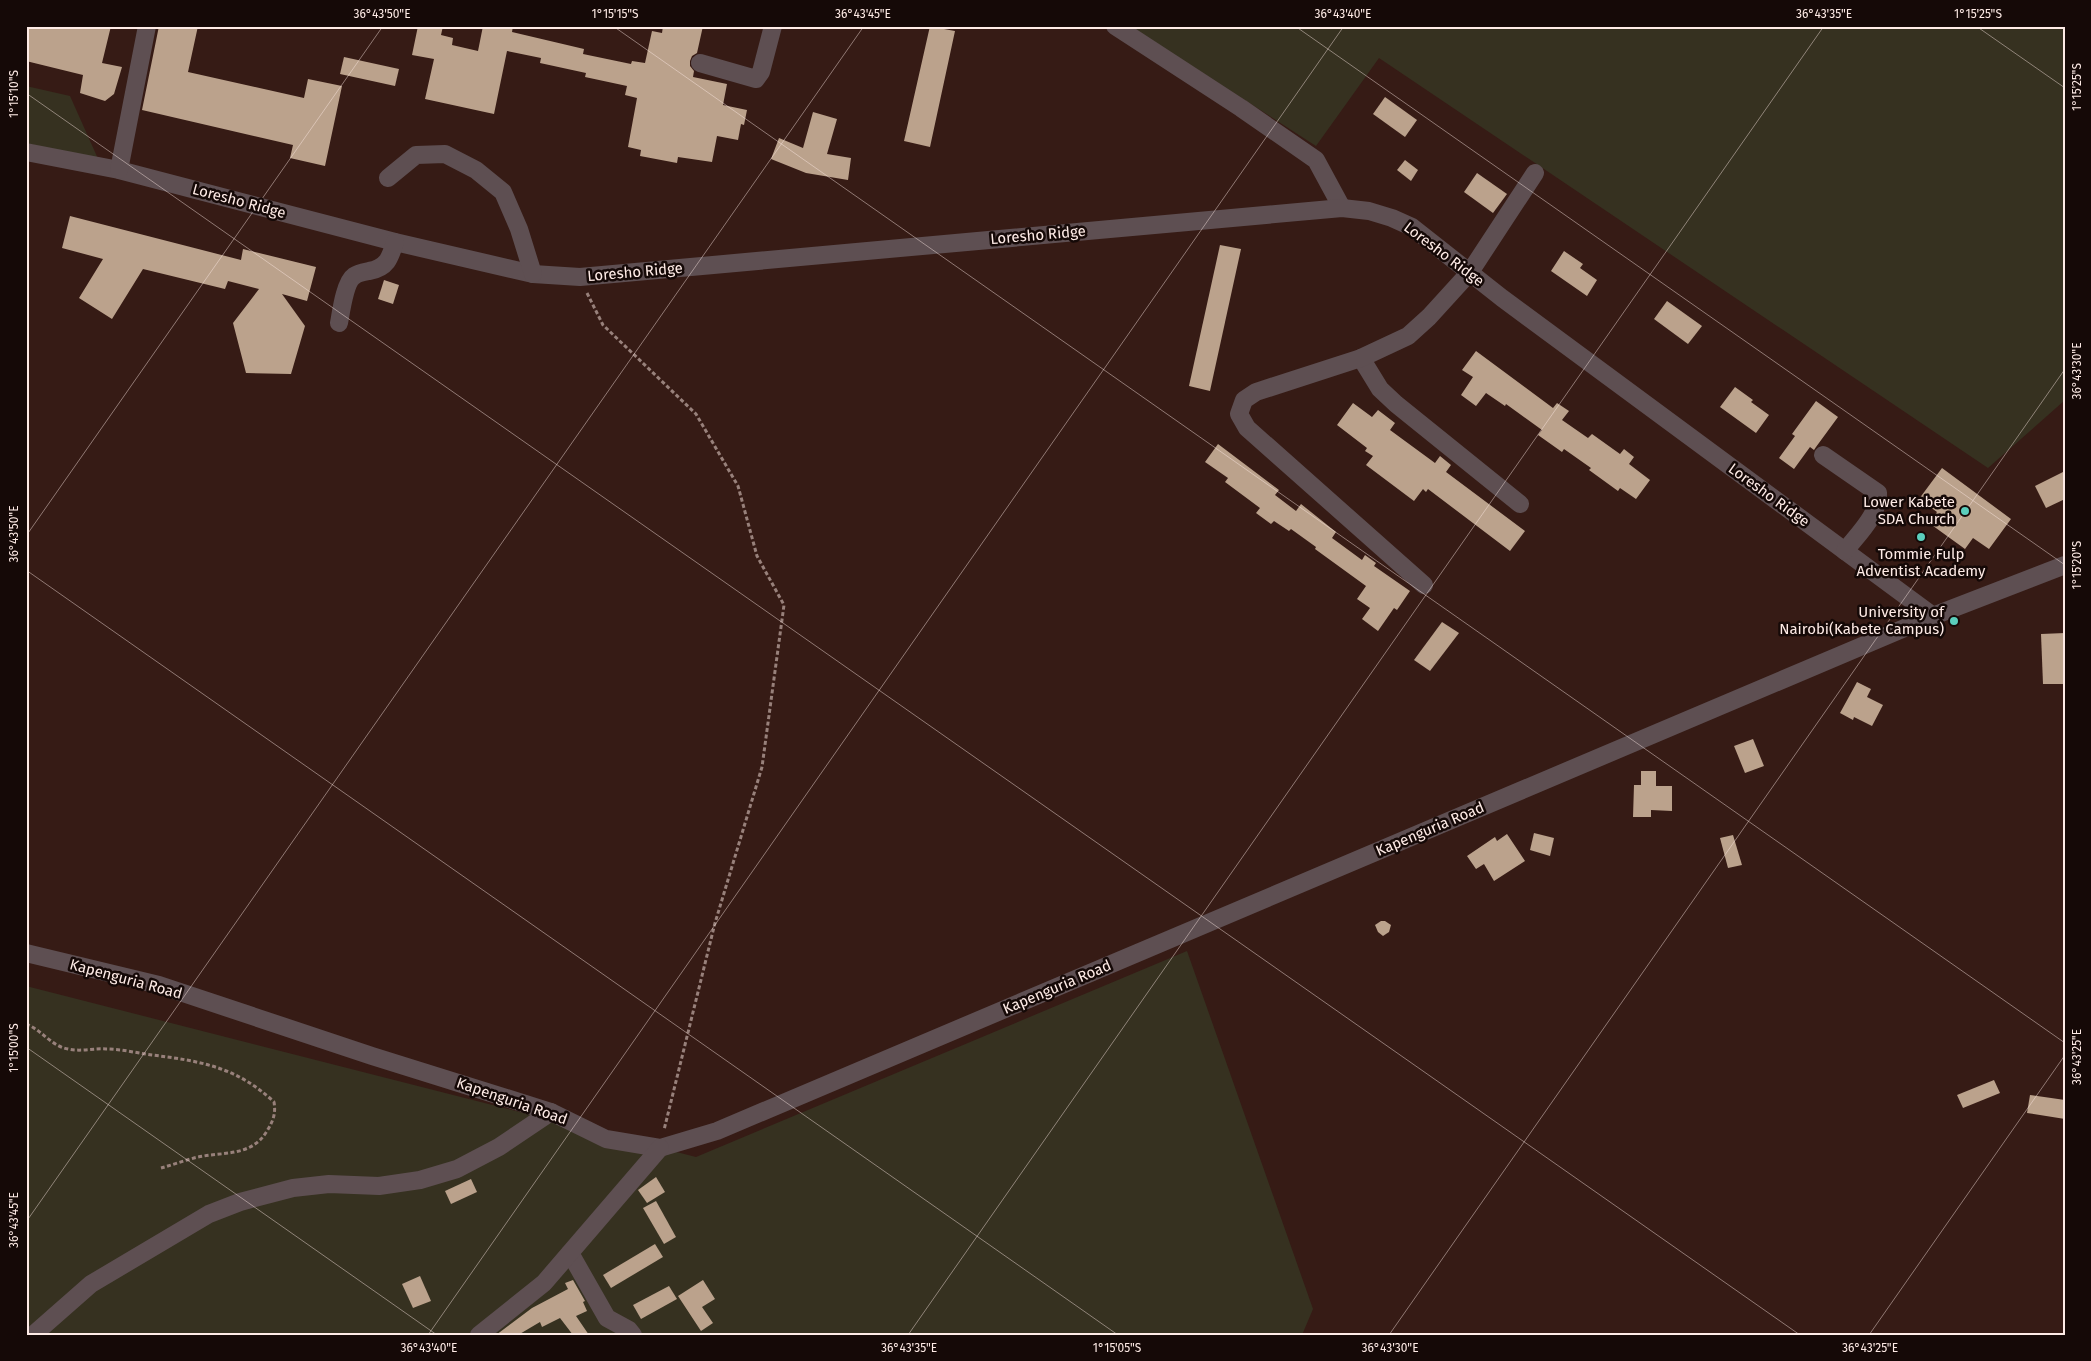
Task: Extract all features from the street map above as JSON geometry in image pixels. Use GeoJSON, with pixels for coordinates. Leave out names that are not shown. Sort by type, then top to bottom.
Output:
{"type":"FeatureCollection","features":[{"type":"Feature","properties":{"kind":"street"},"geometry":{"type":"LineString","coordinates":[[119,170],[147,26]]}},
{"type":"Feature","properties":{"kind":"street"},"geometry":{"type":"LineString","coordinates":[[700,64],[756,79],[761,72],[773,26]]}},
{"type":"Feature","properties":{"kind":"street"},"geometry":{"type":"LineString","coordinates":[[1115,26],[1241,108],[1316,160],[1342,208]]}},
{"type":"Feature","properties":{"kind":"street","name":"Loresho Ridge"},"geometry":{"type":"LineString","coordinates":[[26,152],[119,170],[395,242],[533,274],[580,277],[1342,208],[1369,211],[1412,227],[1502,298],[1933,616]]}},
{"type":"Feature","properties":{"kind":"street"},"geometry":{"type":"LineString","coordinates":[[388,178],[416,155],[445,154],[476,170],[503,192],[519,229],[533,274]]}},
{"type":"Feature","properties":{"kind":"street"},"geometry":{"type":"LineString","coordinates":[[1424,585],[1247,428],[1239,414],[1244,400],[1256,392],[1361,358],[1408,336],[1429,317],[1470,272],[1535,173]]}},
{"type":"Feature","properties":{"kind":"street"},"geometry":{"type":"LineString","coordinates":[[339,323],[348,286],[353,276],[379,270],[388,262],[395,242]]}},
{"type":"Feature","properties":{"kind":"street"},"geometry":{"type":"LineString","coordinates":[[1361,358],[1380,388],[1396,404],[1520,504]]}},
{"type":"Feature","properties":{"kind":"street"},"geometry":{"type":"LineString","coordinates":[[1823,455],[1878,493],[1879,503],[1874,512],[1845,551]]}},
{"type":"Feature","properties":{"kind":"street","name":"Kapenguria Road"},"geometry":{"type":"LineString","coordinates":[[26,954],[159,985],[372,1056],[551,1112],[606,1139],[660,1148],[717,1131],[1933,616],[2065,565]]}},
{"type":"Feature","properties":{"kind":"street"},"geometry":{"type":"LineString","coordinates":[[33,1335],[91,1284],[208,1214],[240,1202],[293,1188],[329,1184],[379,1186],[420,1180],[457,1170],[499,1147],[551,1112]]}},
{"type":"Feature","properties":{"kind":"street"},"geometry":{"type":"LineString","coordinates":[[479,1335],[544,1283],[660,1148]]}},
{"type":"Feature","properties":{"kind":"street"},"geometry":{"type":"LineString","coordinates":[[570,1253],[607,1318],[629,1330],[633,1335]]}},
{"type":"Feature","properties":{"kind":"path"},"geometry":{"type":"LineString","coordinates":[[580,277],[603,325],[696,414],[738,486],[757,556],[784,605],[762,767],[715,923],[660,1148]]}},
{"type":"Feature","properties":{"kind":"path"},"geometry":{"type":"LineString","coordinates":[[26,1024],[36,1028],[55,1044],[67,1049],[108,1049],[175,1058],[226,1069],[252,1085],[274,1102],[276,1112],[273,1122],[263,1138],[255,1146],[243,1151],[195,1158],[161,1168]]}},
{"type":"Feature","properties":{"kind":"shaded area"},"geometry":{"type":"Polygon","coordinates":[[[1130,26],[2065,26],[2065,400],[1988,468],[1379,58],[1316,146],[1130,26]]]}},
{"type":"Feature","properties":{"kind":"shaded area"},"geometry":{"type":"Polygon","coordinates":[[[26,86],[70,96],[99,161],[26,143],[26,86]]]}},
{"type":"Feature","properties":{"kind":"shaded area"},"geometry":{"type":"Polygon","coordinates":[[[1187,951],[1313,1309],[1302,1335],[26,1335],[26,986],[696,1157],[1187,951]]]}},
{"type":"Feature","properties":{"kind":"building"},"geometry":{"type":"Polygon","coordinates":[[[26,26],[111,26],[102,63],[122,67],[114,94],[105,101],[80,93],[83,75],[26,61],[26,26]]]}},
{"type":"Feature","properties":{"kind":"building"},"geometry":{"type":"Polygon","coordinates":[[[159,26],[198,26],[188,72],[304,98],[308,79],[342,86],[325,166],[290,158],[293,145],[142,110],[159,26]]]}},
{"type":"Feature","properties":{"kind":"building"},"geometry":{"type":"Polygon","coordinates":[[[418,26],[443,26],[441,35],[453,38],[452,45],[478,51],[483,26],[513,26],[512,32],[584,49],[583,54],[631,64],[632,61],[645,63],[652,31],[662,33],[663,26],[703,26],[697,53],[692,56],[690,61],[690,66],[694,71],[693,77],[727,84],[723,105],[747,110],[744,125],[741,124],[738,140],[717,136],[712,162],[678,157],[677,163],[640,156],[641,150],[628,147],[637,98],[625,95],[627,86],[585,77],[586,73],[540,63],[541,58],[507,51],[494,114],[425,99],[434,59],[412,55],[418,26]]]}},
{"type":"Feature","properties":{"kind":"building"},"geometry":{"type":"Polygon","coordinates":[[[930,26],[944,26],[944,29],[955,31],[930,147],[904,141],[930,26]]]}},
{"type":"Feature","properties":{"kind":"building"},"geometry":{"type":"Polygon","coordinates":[[[344,57],[399,69],[395,86],[340,74],[344,57]]]}},
{"type":"Feature","properties":{"kind":"building"},"geometry":{"type":"Polygon","coordinates":[[[1385,97],[1417,120],[1405,137],[1373,114],[1385,97]]]}},
{"type":"Feature","properties":{"kind":"building"},"geometry":{"type":"Polygon","coordinates":[[[813,112],[837,119],[827,154],[851,158],[848,180],[806,173],[771,159],[779,138],[803,148],[813,112]]]}},
{"type":"Feature","properties":{"kind":"building"},"geometry":{"type":"Polygon","coordinates":[[[1405,160],[1418,170],[1411,181],[1397,170],[1405,160]]]}},
{"type":"Feature","properties":{"kind":"building"},"geometry":{"type":"Polygon","coordinates":[[[1477,173],[1507,194],[1493,213],[1464,192],[1477,173]]]}},
{"type":"Feature","properties":{"kind":"building"},"geometry":{"type":"Polygon","coordinates":[[[70,216],[241,260],[243,249],[316,267],[307,301],[282,294],[305,326],[291,374],[246,373],[233,323],[259,289],[228,281],[225,289],[143,269],[112,319],[79,298],[103,259],[62,248],[70,216]]]}},
{"type":"Feature","properties":{"kind":"building"},"geometry":{"type":"Polygon","coordinates":[[[1220,245],[1241,249],[1210,391],[1189,386],[1220,245]]]}},
{"type":"Feature","properties":{"kind":"building"},"geometry":{"type":"Polygon","coordinates":[[[1564,251],[1583,264],[1580,268],[1597,280],[1587,296],[1551,271],[1564,251]]]}},
{"type":"Feature","properties":{"kind":"building"},"geometry":{"type":"Polygon","coordinates":[[[384,280],[399,285],[393,304],[378,299],[384,280]]]}},
{"type":"Feature","properties":{"kind":"building"},"geometry":{"type":"Polygon","coordinates":[[[1667,301],[1702,326],[1688,344],[1654,319],[1667,301]]]}},
{"type":"Feature","properties":{"kind":"building"},"geometry":{"type":"Polygon","coordinates":[[[1476,351],[1553,408],[1557,403],[1569,411],[1562,420],[1588,438],[1592,434],[1620,454],[1624,449],[1634,457],[1629,464],[1650,480],[1636,499],[1620,488],[1618,491],[1589,470],[1591,468],[1564,449],[1562,452],[1538,435],[1542,430],[1506,404],[1505,406],[1486,393],[1476,406],[1461,395],[1473,377],[1462,370],[1476,351]]]}},
{"type":"Feature","properties":{"kind":"building"},"geometry":{"type":"Polygon","coordinates":[[[1735,387],[1769,415],[1756,433],[1720,407],[1735,387]]]}},
{"type":"Feature","properties":{"kind":"building"},"geometry":{"type":"Polygon","coordinates":[[[1816,401],[1838,417],[1814,450],[1810,447],[1794,469],[1779,458],[1795,436],[1792,434],[1816,401]]]}},
{"type":"Feature","properties":{"kind":"building"},"geometry":{"type":"Polygon","coordinates":[[[1353,403],[1372,417],[1378,410],[1395,423],[1390,430],[1435,463],[1440,456],[1451,465],[1446,472],[1525,531],[1510,551],[1428,489],[1426,492],[1423,489],[1414,501],[1366,465],[1373,456],[1365,451],[1367,448],[1337,425],[1353,403]]]}},
{"type":"Feature","properties":{"kind":"building"},"geometry":{"type":"Polygon","coordinates":[[[1218,444],[1279,490],[1275,495],[1296,511],[1301,504],[1336,532],[1332,538],[1362,560],[1365,555],[1376,563],[1374,566],[1410,591],[1397,610],[1394,608],[1378,631],[1362,619],[1370,608],[1357,599],[1366,586],[1291,529],[1289,531],[1274,521],[1271,524],[1256,513],[1260,508],[1225,482],[1228,478],[1205,462],[1218,444]]]}},
{"type":"Feature","properties":{"kind":"building"},"geometry":{"type":"Polygon","coordinates":[[[1942,468],[2011,519],[1989,549],[1973,538],[1965,549],[1929,523],[1937,512],[1919,499],[1942,468]]]}},
{"type":"Feature","properties":{"kind":"building"},"geometry":{"type":"Polygon","coordinates":[[[2065,471],[2065,499],[2046,508],[2035,486],[2065,471]]]}},
{"type":"Feature","properties":{"kind":"building"},"geometry":{"type":"Polygon","coordinates":[[[1442,622],[1459,633],[1430,671],[1414,660],[1442,622]]]}},
{"type":"Feature","properties":{"kind":"building"},"geometry":{"type":"Polygon","coordinates":[[[2065,633],[2065,684],[2043,684],[2041,634],[2065,633]]]}},
{"type":"Feature","properties":{"kind":"building"},"geometry":{"type":"Polygon","coordinates":[[[1857,682],[1871,689],[1867,697],[1883,705],[1872,726],[1854,717],[1853,720],[1840,713],[1857,682]]]}},
{"type":"Feature","properties":{"kind":"building"},"geometry":{"type":"Polygon","coordinates":[[[1753,739],[1764,766],[1745,773],[1734,746],[1753,739]]]}},
{"type":"Feature","properties":{"kind":"building"},"geometry":{"type":"Polygon","coordinates":[[[1641,771],[1656,771],[1656,786],[1672,786],[1672,811],[1651,810],[1651,817],[1633,817],[1634,785],[1641,785],[1641,771]]]}},
{"type":"Feature","properties":{"kind":"building"},"geometry":{"type":"Polygon","coordinates":[[[1534,833],[1554,838],[1550,856],[1530,850],[1534,833]]]}},
{"type":"Feature","properties":{"kind":"building"},"geometry":{"type":"Polygon","coordinates":[[[1507,834],[1525,861],[1494,881],[1484,864],[1476,869],[1467,856],[1495,837],[1497,841],[1507,834]]]}},
{"type":"Feature","properties":{"kind":"building"},"geometry":{"type":"Polygon","coordinates":[[[1733,835],[1742,865],[1728,868],[1720,838],[1733,835]]]}},
{"type":"Feature","properties":{"kind":"building"},"geometry":{"type":"Polygon","coordinates":[[[1381,921],[1391,925],[1389,932],[1383,936],[1378,932],[1375,925],[1381,921]]]}},
{"type":"Feature","properties":{"kind":"building"},"geometry":{"type":"Polygon","coordinates":[[[1994,1080],[2000,1093],[1963,1108],[1957,1095],[1994,1080]]]}},
{"type":"Feature","properties":{"kind":"building"},"geometry":{"type":"Polygon","coordinates":[[[2030,1095],[2065,1100],[2065,1119],[2027,1113],[2030,1095]]]}},
{"type":"Feature","properties":{"kind":"building"},"geometry":{"type":"Polygon","coordinates":[[[656,1177],[665,1192],[647,1203],[638,1190],[656,1177]]]}},
{"type":"Feature","properties":{"kind":"building"},"geometry":{"type":"Polygon","coordinates":[[[471,1179],[477,1192],[451,1204],[445,1191],[471,1179]]]}},
{"type":"Feature","properties":{"kind":"building"},"geometry":{"type":"Polygon","coordinates":[[[656,1201],[676,1237],[664,1244],[643,1208],[656,1201]]]}},
{"type":"Feature","properties":{"kind":"building"},"geometry":{"type":"Polygon","coordinates":[[[655,1244],[663,1257],[611,1288],[603,1275],[655,1244]]]}},
{"type":"Feature","properties":{"kind":"building"},"geometry":{"type":"Polygon","coordinates":[[[420,1276],[431,1301],[413,1308],[402,1284],[420,1276]]]}},
{"type":"Feature","properties":{"kind":"building"},"geometry":{"type":"Polygon","coordinates":[[[573,1280],[585,1301],[583,1302],[587,1311],[576,1316],[589,1335],[573,1335],[560,1318],[542,1327],[540,1322],[518,1335],[496,1335],[532,1308],[568,1289],[565,1283],[573,1280]]]}},
{"type":"Feature","properties":{"kind":"building"},"geometry":{"type":"Polygon","coordinates":[[[703,1280],[715,1299],[702,1307],[713,1323],[701,1331],[678,1296],[703,1280]]]}},
{"type":"Feature","properties":{"kind":"building"},"geometry":{"type":"Polygon","coordinates":[[[669,1286],[677,1299],[641,1319],[633,1305],[669,1286]]]}},
{"type":"Feature","properties":{"kind":"place","name":"Lower Kabete SDA Church"},"geometry":{"type":"Point","coordinates":[1965,511]}},
{"type":"Feature","properties":{"kind":"place","name":"Tommie Fulp Adventist Academy"},"geometry":{"type":"Point","coordinates":[1921,537]}},
{"type":"Feature","properties":{"kind":"place","name":"University of Nairobi(Kabete Campus)"},"geometry":{"type":"Point","coordinates":[1954,621]}}]}
